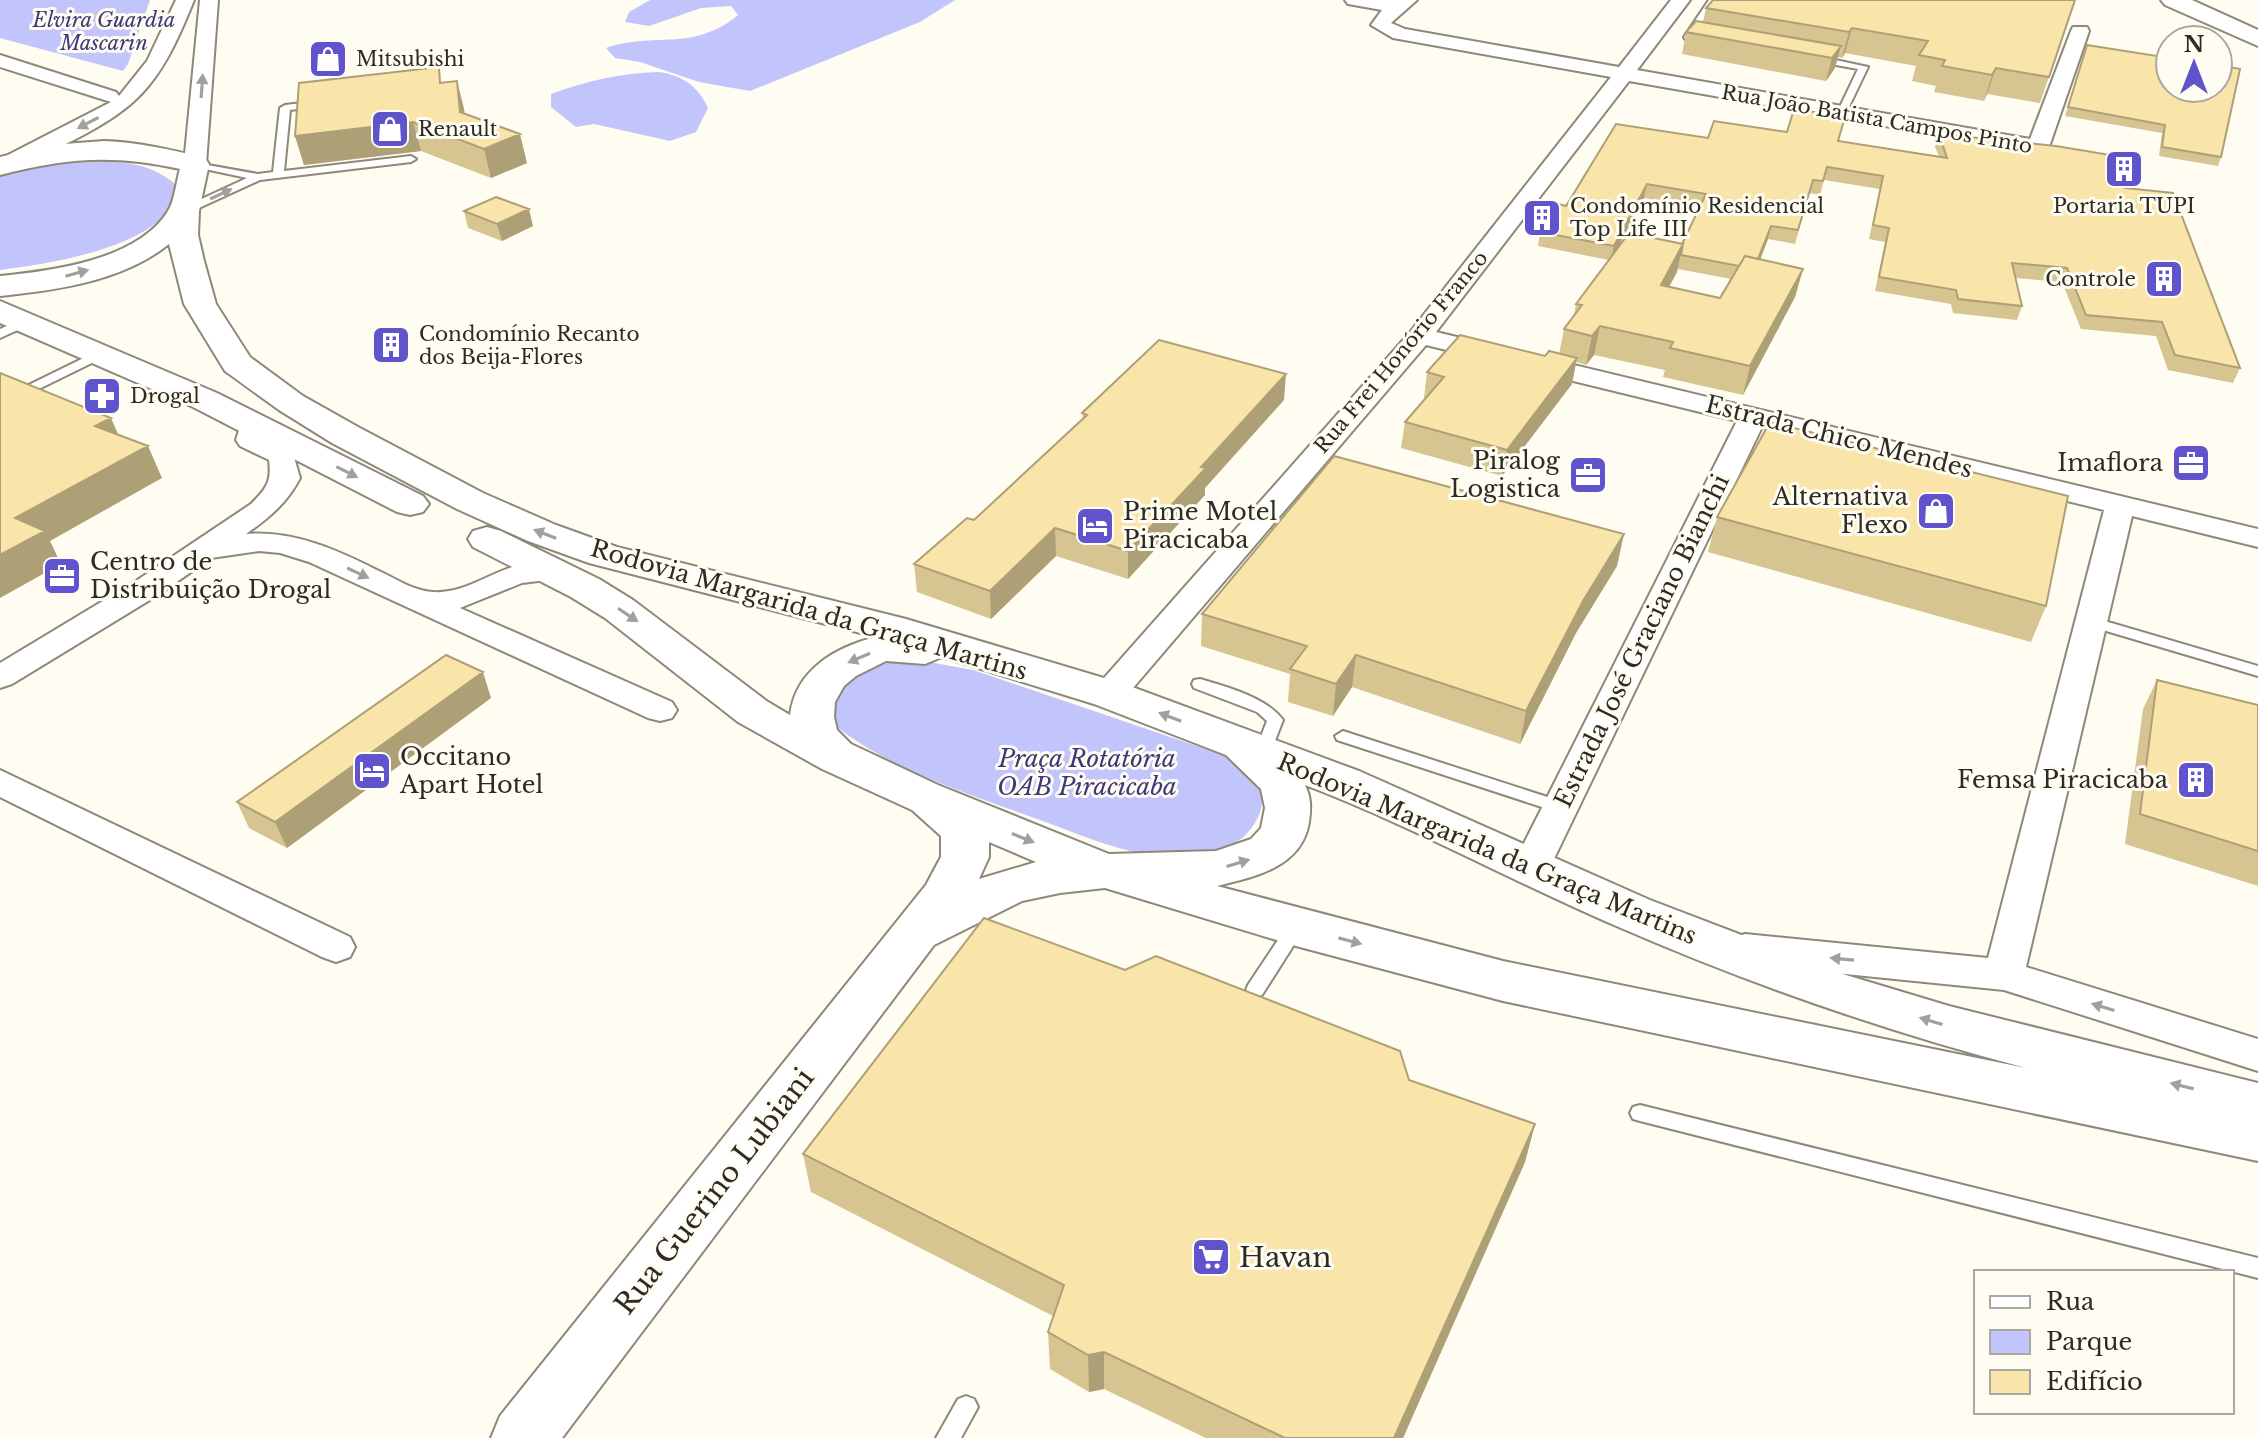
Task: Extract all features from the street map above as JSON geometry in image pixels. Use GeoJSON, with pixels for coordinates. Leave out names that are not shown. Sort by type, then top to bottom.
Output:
{"type":"FeatureCollection","features":[{"type":"Feature","properties":{"kind":"main road"},"geometry":{"type":"LineString","coordinates":[[2173,0],[2258,39]]}},
{"type":"Feature","properties":{"kind":"main road"},"geometry":{"type":"LineString","coordinates":[[2227,0],[2258,14]]}},
{"type":"Feature","properties":{"kind":"main road"},"geometry":{"type":"LineString","coordinates":[[7,164],[62,152],[99,150],[136,151],[195,164]]}},
{"type":"Feature","properties":{"kind":"main road","name":"Rodovia Margarida da Graça Martins"},"geometry":{"type":"LineString","coordinates":[[195,164],[184,211],[183,235],[200,304],[237,364],[291,403],[456,494],[542,533],[668,574],[891,628],[1109,694],[1343,782],[1633,913],[1831,990],[1949,1027],[2258,1105]]}},
{"type":"Feature","properties":{"kind":"main road"},"geometry":{"type":"LineString","coordinates":[[0,286],[45,281],[109,263],[161,237],[184,211]]}},
{"type":"Feature","properties":{"kind":"main road","name":"Rodovia Margarida da Graça Martins"},"geometry":{"type":"LineString","coordinates":[[8,322],[100,354],[253,423],[408,503],[552,571],[585,588],[648,629],[753,712],[838,758],[922,796],[1105,871],[1296,927],[1534,988],[2258,1138]]}},
{"type":"Feature","properties":{"kind":"main road"},"geometry":{"type":"LineString","coordinates":[[161,381],[237,364]]}},
{"type":"Feature","properties":{"kind":"main road"},"geometry":{"type":"LineString","coordinates":[[838,758],[818,735],[812,719],[813,709],[824,683],[854,658],[899,647],[975,665],[1017,668]]}},
{"type":"Feature","properties":{"kind":"main road"},"geometry":{"type":"LineString","coordinates":[[1105,871],[1219,869],[1248,861],[1270,848],[1284,832],[1289,812],[1286,792],[1273,769],[1211,733]]}},
{"type":"Feature","properties":{"kind":"main road","name":"Rua Guerino Lubiani"},"geometry":{"type":"LineString","coordinates":[[523,1438],[943,898],[967,855],[965,838],[955,818],[922,796]]}},
{"type":"Feature","properties":{"kind":"main road","name":"Rua Guerino Lubiani"},"geometry":{"type":"LineString","coordinates":[[905,943],[954,911],[994,891],[1033,880],[1105,871]]}},
{"type":"Feature","properties":{"kind":"street"},"geometry":{"type":"LineString","coordinates":[[7,164],[106,113],[134,93],[156,62],[185,0]]}},
{"type":"Feature","properties":{"kind":"street","name":"Rodovia Margarida da Graça Martins"},"geometry":{"type":"LineString","coordinates":[[195,164],[209,0]]}},
{"type":"Feature","properties":{"kind":"street"},"geometry":{"type":"LineString","coordinates":[[1354,0],[1402,3]]}},
{"type":"Feature","properties":{"kind":"street","name":"Rua Frei Honório Franco"},"geometry":{"type":"LineString","coordinates":[[1109,694],[1420,336],[1681,0]]}},
{"type":"Feature","properties":{"kind":"street","name":"Rua João Batista Campos Pinto"},"geometry":{"type":"LineString","coordinates":[[1402,3],[1380,25],[1400,34],[1622,76],[2046,148],[2080,31]]}},
{"type":"Feature","properties":{"kind":"street"},"geometry":{"type":"LineString","coordinates":[[0,61],[109,96]]}},
{"type":"Feature","properties":{"kind":"street","name":"Estrada Chico Mendes"},"geometry":{"type":"LineString","coordinates":[[1420,336],[2258,538]]}},
{"type":"Feature","properties":{"kind":"street","name":"Estrada José Graciano Bianchi"},"geometry":{"type":"LineString","coordinates":[[1532,865],[1753,416]]}},
{"type":"Feature","properties":{"kind":"street"},"geometry":{"type":"LineString","coordinates":[[253,423],[250,440],[282,456],[286,478],[271,510],[272,518],[287,535],[310,550],[418,601],[660,710]]}},
{"type":"Feature","properties":{"kind":"street"},"geometry":{"type":"LineString","coordinates":[[180,566],[261,510],[278,493]]}},
{"type":"Feature","properties":{"kind":"street"},"geometry":{"type":"LineString","coordinates":[[2004,975],[2120,505]]}},
{"type":"Feature","properties":{"kind":"street"},"geometry":{"type":"LineString","coordinates":[[0,677],[211,549],[241,542],[282,542],[310,550]]}},
{"type":"Feature","properties":{"kind":"street"},"geometry":{"type":"LineString","coordinates":[[418,601],[443,603],[465,599],[511,576],[552,571]]}},
{"type":"Feature","properties":{"kind":"street"},"geometry":{"type":"LineString","coordinates":[[482,592],[479,619],[493,634]]}},
{"type":"Feature","properties":{"kind":"street"},"geometry":{"type":"LineString","coordinates":[[0,782],[336,947]]}},
{"type":"Feature","properties":{"kind":"street"},"geometry":{"type":"LineString","coordinates":[[1713,946],[2004,975],[2258,1055]]}},
{"type":"Feature","properties":{"kind":"lane"},"geometry":{"type":"LineString","coordinates":[[1701,39],[1686,36],[1713,0]]}},
{"type":"Feature","properties":{"kind":"lane"},"geometry":{"type":"LineString","coordinates":[[1804,57],[1863,67],[1842,113]]}},
{"type":"Feature","properties":{"kind":"lane"},"geometry":{"type":"LineString","coordinates":[[278,175],[285,108],[332,102]]}},
{"type":"Feature","properties":{"kind":"lane"},"geometry":{"type":"LineString","coordinates":[[195,164],[258,177],[411,159]]}},
{"type":"Feature","properties":{"kind":"lane"},"geometry":{"type":"LineString","coordinates":[[184,211],[258,177]]}},
{"type":"Feature","properties":{"kind":"lane"},"geometry":{"type":"LineString","coordinates":[[0,404],[100,354]]}},
{"type":"Feature","properties":{"kind":"lane"},"geometry":{"type":"LineString","coordinates":[[2091,622],[2258,671]]}},
{"type":"Feature","properties":{"kind":"lane"},"geometry":{"type":"LineString","coordinates":[[1200,684],[1263,708],[1275,720],[1263,752]]}},
{"type":"Feature","properties":{"kind":"lane"},"geometry":{"type":"LineString","coordinates":[[1343,736],[1560,807]]}},
{"type":"Feature","properties":{"kind":"lane"},"geometry":{"type":"LineString","coordinates":[[1255,990],[1296,927]]}},
{"type":"Feature","properties":{"kind":"lane"},"geometry":{"type":"LineString","coordinates":[[1640,1113],[2258,1268]]}},
{"type":"Feature","properties":{"kind":"lane"},"geometry":{"type":"LineString","coordinates":[[948,1438],[966,1407]]}},
{"type":"Feature","properties":{"kind":"green space","name":"Elvira Guardia Mascarin"},"geometry":{"type":"Polygon","coordinates":[[[0,0],[150,0],[123,71],[0,38],[0,0]]]}},
{"type":"Feature","properties":{"kind":"green space"},"geometry":{"type":"Polygon","coordinates":[[[650,0],[955,0],[920,22],[750,91],[699,82],[640,62],[615,58],[606,48],[624,43],[705,34],[738,15],[731,6],[701,8],[649,26],[625,22],[629,12],[650,0]]]}},
{"type":"Feature","properties":{"kind":"green space"},"geometry":{"type":"Polygon","coordinates":[[[659,72],[689,83],[700,94],[708,108],[696,132],[670,141],[594,124],[576,127],[551,107],[551,94],[564,89],[617,76],[659,72]]]}},
{"type":"Feature","properties":{"kind":"green space"},"geometry":{"type":"Polygon","coordinates":[[[99,160],[149,169],[167,178],[176,185],[173,204],[160,220],[120,243],[69,258],[0,270],[0,174],[56,162],[99,160]]]}},
{"type":"Feature","properties":{"kind":"green space","name":"Praça Rotatória OAB Piracicaba"},"geometry":{"type":"Polygon","coordinates":[[[913,659],[973,670],[1232,758],[1257,784],[1262,799],[1258,817],[1243,837],[1223,848],[1144,854],[1092,839],[908,769],[859,743],[837,727],[834,711],[837,696],[852,678],[876,666],[913,659]]]}},
{"type":"Feature","properties":{"kind":"building"},"geometry":{"type":"Polygon","coordinates":[[[1713,0],[2075,0],[2049,77],[1996,68],[1992,75],[1942,66],[1945,60],[1919,55],[1928,41],[1852,28],[1849,32],[1706,8],[1713,0]]]}},
{"type":"Feature","properties":{"kind":"building"},"geometry":{"type":"Polygon","coordinates":[[[1696,21],[1841,46],[1832,58],[1686,32],[1696,21]]]}},
{"type":"Feature","properties":{"kind":"building"},"geometry":{"type":"Polygon","coordinates":[[[2087,45],[2154,55],[2154,104],[2232,104],[2221,157],[2162,147],[2165,125],[2068,107],[2087,45]]]}},
{"type":"Feature","properties":{"kind":"building"},"geometry":{"type":"Polygon","coordinates":[[[439,67],[440,83],[457,81],[460,112],[520,134],[484,149],[413,122],[295,136],[299,83],[439,67]]]}},
{"type":"Feature","properties":{"kind":"building"},"geometry":{"type":"Polygon","coordinates":[[[2234,68],[2240,69],[2234,97],[2234,68]]]}},
{"type":"Feature","properties":{"kind":"building"},"geometry":{"type":"Polygon","coordinates":[[[1794,109],[1845,117],[1838,141],[1947,158],[1939,134],[2056,146],[2134,159],[2125,188],[2173,193],[2240,368],[2175,355],[2162,322],[2086,315],[2067,268],[2012,263],[2022,306],[1958,299],[1956,290],[1879,277],[1889,228],[1873,225],[1883,176],[1827,167],[1823,181],[1813,180],[1798,230],[1771,226],[1758,259],[1745,256],[1739,266],[1681,255],[1682,244],[1706,194],[1647,184],[1614,246],[1540,232],[1558,204],[1566,206],[1616,124],[1708,138],[1714,121],[1787,132],[1794,109]]]}},
{"type":"Feature","properties":{"kind":"building"},"geometry":{"type":"Polygon","coordinates":[[[496,197],[529,209],[497,224],[464,211],[496,197]]]}},
{"type":"Feature","properties":{"kind":"building"},"geometry":{"type":"Polygon","coordinates":[[[1629,233],[1683,244],[1661,285],[1720,298],[1745,256],[1803,269],[1750,366],[1670,348],[1673,342],[1600,326],[1592,336],[1564,329],[1582,305],[1576,304],[1629,233]]]}},
{"type":"Feature","properties":{"kind":"building"},"geometry":{"type":"Polygon","coordinates":[[[1460,335],[1545,356],[1549,351],[1577,358],[1507,450],[1405,422],[1444,377],[1427,372],[1460,335]]]}},
{"type":"Feature","properties":{"kind":"building"},"geometry":{"type":"Polygon","coordinates":[[[1159,340],[1286,374],[1201,467],[1206,468],[1128,551],[1055,528],[990,591],[914,564],[967,518],[974,520],[1087,415],[1082,413],[1159,340]]]}},
{"type":"Feature","properties":{"kind":"building"},"geometry":{"type":"Polygon","coordinates":[[[0,373],[111,418],[95,426],[148,446],[15,518],[45,531],[0,555],[0,373]]]}},
{"type":"Feature","properties":{"kind":"building"},"geometry":{"type":"Polygon","coordinates":[[[1770,422],[2068,496],[2046,606],[1717,517],[1770,422]]]}},
{"type":"Feature","properties":{"kind":"building"},"geometry":{"type":"Polygon","coordinates":[[[1334,456],[1624,534],[1583,601],[1526,711],[1356,655],[1336,684],[1290,669],[1307,646],[1202,614],[1334,456]]]}},
{"type":"Feature","properties":{"kind":"building"},"geometry":{"type":"Polygon","coordinates":[[[446,655],[483,672],[275,822],[237,802],[446,655]]]}},
{"type":"Feature","properties":{"kind":"building","name":"Femsa Piracicaba"},"geometry":{"type":"Polygon","coordinates":[[[2157,680],[2258,705],[2258,851],[2140,814],[2157,680]]]}},
{"type":"Feature","properties":{"kind":"building","name":"Havan"},"geometry":{"type":"Polygon","coordinates":[[[984,918],[1125,970],[1156,956],[1400,1051],[1409,1080],[1535,1124],[1394,1438],[1285,1438],[1104,1352],[1088,1355],[1048,1332],[1064,1285],[803,1154],[984,918]]]}},
{"type":"Feature","properties":{"kind":"place","name":"Mitsubishi"},"geometry":{"type":"Point","coordinates":[328,59]}},
{"type":"Feature","properties":{"kind":"place","name":"Renault"},"geometry":{"type":"Point","coordinates":[390,129]}},
{"type":"Feature","properties":{"kind":"place","name":"Portaria TUPI"},"geometry":{"type":"Point","coordinates":[2124,169]}},
{"type":"Feature","properties":{"kind":"place","name":"Condomínio Residencial Top Life III"},"geometry":{"type":"Point","coordinates":[1542,218]}},
{"type":"Feature","properties":{"kind":"place","name":"Controle"},"geometry":{"type":"Point","coordinates":[2164,279]}},
{"type":"Feature","properties":{"kind":"place","name":"Condomínio Recanto dos Beija-Flores"},"geometry":{"type":"Point","coordinates":[391,345]}},
{"type":"Feature","properties":{"kind":"place","name":"Drogal"},"geometry":{"type":"Point","coordinates":[102,396]}},
{"type":"Feature","properties":{"kind":"place","name":"Imaflora"},"geometry":{"type":"Point","coordinates":[2191,463]}},
{"type":"Feature","properties":{"kind":"place","name":"Piralog Logistica"},"geometry":{"type":"Point","coordinates":[1588,475]}},
{"type":"Feature","properties":{"kind":"place","name":"Alternativa Flexo"},"geometry":{"type":"Point","coordinates":[1936,511]}},
{"type":"Feature","properties":{"kind":"place","name":"Prime Motel Piracicaba"},"geometry":{"type":"Point","coordinates":[1095,526]}},
{"type":"Feature","properties":{"kind":"place","name":"Centro de Distribuição Drogal"},"geometry":{"type":"Point","coordinates":[62,576]}},
{"type":"Feature","properties":{"kind":"place","name":"Occitano Apart Hotel"},"geometry":{"type":"Point","coordinates":[372,771]}},
{"type":"Feature","properties":{"kind":"place","name":"Femsa Piracicaba"},"geometry":{"type":"Point","coordinates":[2196,780]}},
{"type":"Feature","properties":{"kind":"place","name":"Havan"},"geometry":{"type":"Point","coordinates":[1211,1257]}}]}
